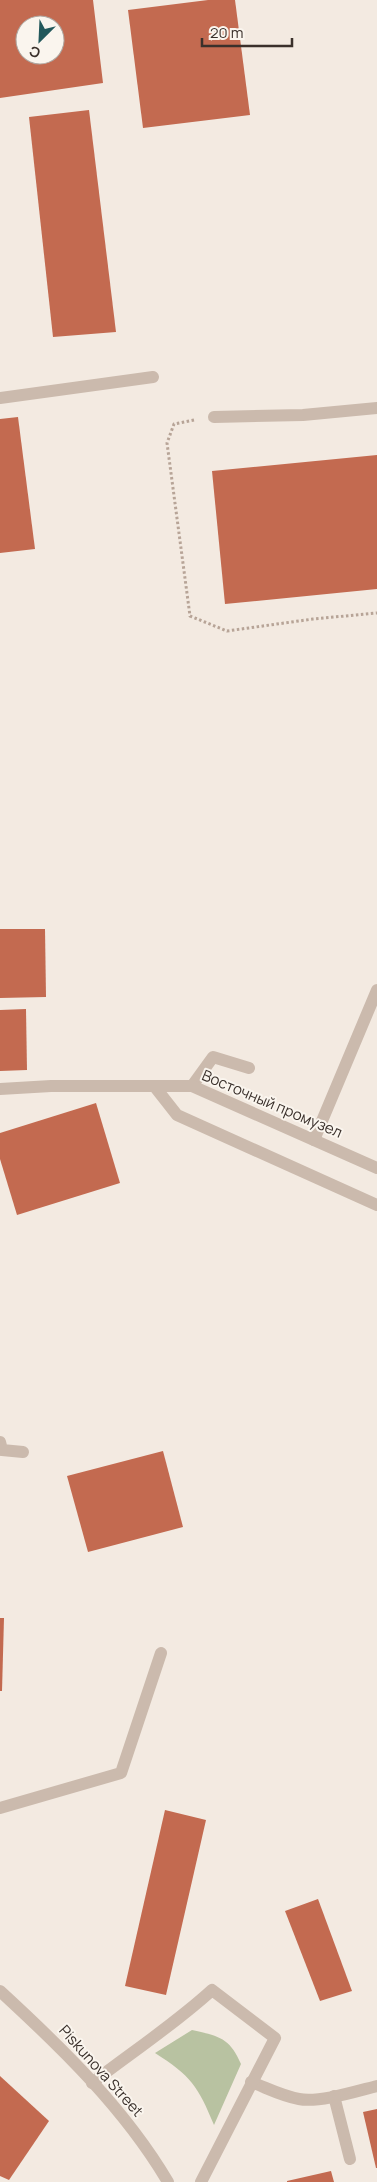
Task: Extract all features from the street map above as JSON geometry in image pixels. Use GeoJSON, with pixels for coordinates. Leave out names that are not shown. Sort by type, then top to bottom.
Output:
{"type":"FeatureCollection","features":[{"type":"Feature","properties":{"kind":"street"},"geometry":{"type":"LineString","coordinates":[[0,398],[153,377]]}},
{"type":"Feature","properties":{"kind":"street"},"geometry":{"type":"LineString","coordinates":[[214,417],[303,415],[377,408]]}},
{"type":"Feature","properties":{"kind":"street"},"geometry":{"type":"LineString","coordinates":[[314,1140],[377,990]]}},
{"type":"Feature","properties":{"kind":"street"},"geometry":{"type":"LineString","coordinates":[[192,1086],[213,1057],[249,1068]]}},
{"type":"Feature","properties":{"kind":"street","name":"Восточный промузел"},"geometry":{"type":"LineString","coordinates":[[0,1089],[51,1086],[192,1086],[377,1168]]}},
{"type":"Feature","properties":{"kind":"street"},"geometry":{"type":"LineString","coordinates":[[155,1086],[177,1115],[377,1205]]}},
{"type":"Feature","properties":{"kind":"street"},"geometry":{"type":"LineString","coordinates":[[0,1442],[2,1450],[23,1452]]}},
{"type":"Feature","properties":{"kind":"street"},"geometry":{"type":"LineString","coordinates":[[0,1808],[121,1773],[161,1653]]}},
{"type":"Feature","properties":{"kind":"street"},"geometry":{"type":"LineString","coordinates":[[92,2083],[149,2039],[184,2016],[212,1990],[275,2038],[201,2182]]}},
{"type":"Feature","properties":{"kind":"street","name":"Piskunova Street"},"geometry":{"type":"LineString","coordinates":[[0,1991],[56,2043],[92,2083],[150,2151],[168,2182]]}},
{"type":"Feature","properties":{"kind":"street"},"geometry":{"type":"LineString","coordinates":[[251,2082],[282,2095],[302,2100],[334,2096],[377,2086]]}},
{"type":"Feature","properties":{"kind":"street"},"geometry":{"type":"LineString","coordinates":[[334,2096],[350,2159]]}},
{"type":"Feature","properties":{"kind":"path"},"geometry":{"type":"LineString","coordinates":[[214,417],[174,424],[167,443],[190,616],[227,632],[313,619],[377,613]]}},
{"type":"Feature","properties":{"kind":"green space"},"geometry":{"type":"Polygon","coordinates":[[[192,2030],[209,2034],[228,2043],[241,2064],[214,2125],[198,2091],[192,2083],[177,2068],[155,2053],[192,2030]]]}},
{"type":"Feature","properties":{"kind":"building"},"geometry":{"type":"Polygon","coordinates":[[[0,0],[93,0],[103,83],[0,98],[0,0]]]}},
{"type":"Feature","properties":{"kind":"building"},"geometry":{"type":"Polygon","coordinates":[[[208,0],[235,0],[250,115],[143,128],[128,10],[208,0]]]}},
{"type":"Feature","properties":{"kind":"building"},"geometry":{"type":"Polygon","coordinates":[[[89,110],[116,332],[53,337],[29,117],[89,110]]]}},
{"type":"Feature","properties":{"kind":"building"},"geometry":{"type":"Polygon","coordinates":[[[18,417],[35,549],[0,553],[0,419],[18,417]]]}},
{"type":"Feature","properties":{"kind":"building"},"geometry":{"type":"Polygon","coordinates":[[[377,455],[377,589],[225,604],[212,471],[377,455]]]}},
{"type":"Feature","properties":{"kind":"building"},"geometry":{"type":"Polygon","coordinates":[[[0,929],[45,929],[46,997],[0,998],[0,929]]]}},
{"type":"Feature","properties":{"kind":"building"},"geometry":{"type":"Polygon","coordinates":[[[26,1009],[27,1070],[0,1071],[0,1010],[26,1009]]]}},
{"type":"Feature","properties":{"kind":"building"},"geometry":{"type":"Polygon","coordinates":[[[96,1103],[120,1183],[17,1215],[0,1159],[0,1133],[96,1103]]]}},
{"type":"Feature","properties":{"kind":"building"},"geometry":{"type":"Polygon","coordinates":[[[163,1451],[183,1527],[88,1552],[67,1476],[163,1451]]]}},
{"type":"Feature","properties":{"kind":"building"},"geometry":{"type":"Polygon","coordinates":[[[0,1618],[4,1618],[2,1691],[0,1691],[0,1618]]]}},
{"type":"Feature","properties":{"kind":"building"},"geometry":{"type":"Polygon","coordinates":[[[165,1810],[206,1820],[166,1995],[125,1986],[165,1810]]]}},
{"type":"Feature","properties":{"kind":"building"},"geometry":{"type":"Polygon","coordinates":[[[318,1899],[352,1991],[320,2001],[285,1911],[318,1899]]]}},
{"type":"Feature","properties":{"kind":"building"},"geometry":{"type":"Polygon","coordinates":[[[0,2076],[49,2121],[9,2180],[0,2176],[0,2076]]]}},
{"type":"Feature","properties":{"kind":"building"},"geometry":{"type":"Polygon","coordinates":[[[377,2109],[377,2168],[376,2168],[363,2112],[377,2109]]]}},
{"type":"Feature","properties":{"kind":"building"},"geometry":{"type":"Polygon","coordinates":[[[331,2171],[334,2182],[287,2182],[287,2181],[331,2171]]]}}]}
